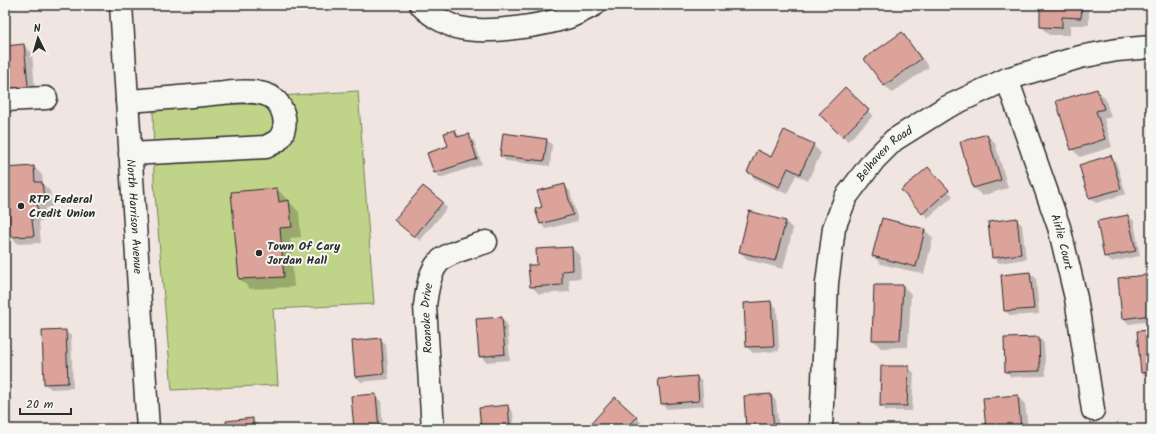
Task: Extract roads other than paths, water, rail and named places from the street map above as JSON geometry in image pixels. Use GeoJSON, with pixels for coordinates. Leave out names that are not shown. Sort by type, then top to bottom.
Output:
{"type":"FeatureCollection","features":[{"type":"Feature","properties":{"kind":"street","name":"North Harrison Avenue"},"geometry":{"type":"LineString","coordinates":[[121,5],[148,429]]}},
{"type":"Feature","properties":{"kind":"street"},"geometry":{"type":"LineString","coordinates":[[421,5],[426,12],[458,28],[485,30],[522,27],[569,17],[594,5]]}},
{"type":"Feature","properties":{"kind":"street","name":"Belhaven Road"},"geometry":{"type":"LineString","coordinates":[[821,429],[827,283],[829,256],[834,228],[846,197],[874,160],[894,140],[944,108],[1007,79],[1080,57],[1118,50],[1151,47]]}},
{"type":"Feature","properties":{"kind":"street","name":"Airlie Court"},"geometry":{"type":"LineString","coordinates":[[1007,79],[1059,227],[1076,298],[1093,410]]}},
{"type":"Feature","properties":{"kind":"street"},"geometry":{"type":"LineString","coordinates":[[127,101],[243,92],[266,94],[279,104],[283,111],[284,122],[282,134],[277,141],[266,147],[130,154]]}},
{"type":"Feature","properties":{"kind":"street"},"geometry":{"type":"LineString","coordinates":[[5,100],[46,98]]}},
{"type":"Feature","properties":{"kind":"street","name":"Roanoke Drive"},"geometry":{"type":"LineString","coordinates":[[433,429],[425,306],[427,286],[436,264],[446,255],[486,242]]}},
{"type":"Feature","properties":{"kind":"place","name":"RTP Federal Credit Union"},"geometry":{"type":"Point","coordinates":[21,206]}},
{"type":"Feature","properties":{"kind":"place","name":"Town Of Cary Jordan Hall"},"geometry":{"type":"Point","coordinates":[259,253]}}]}
